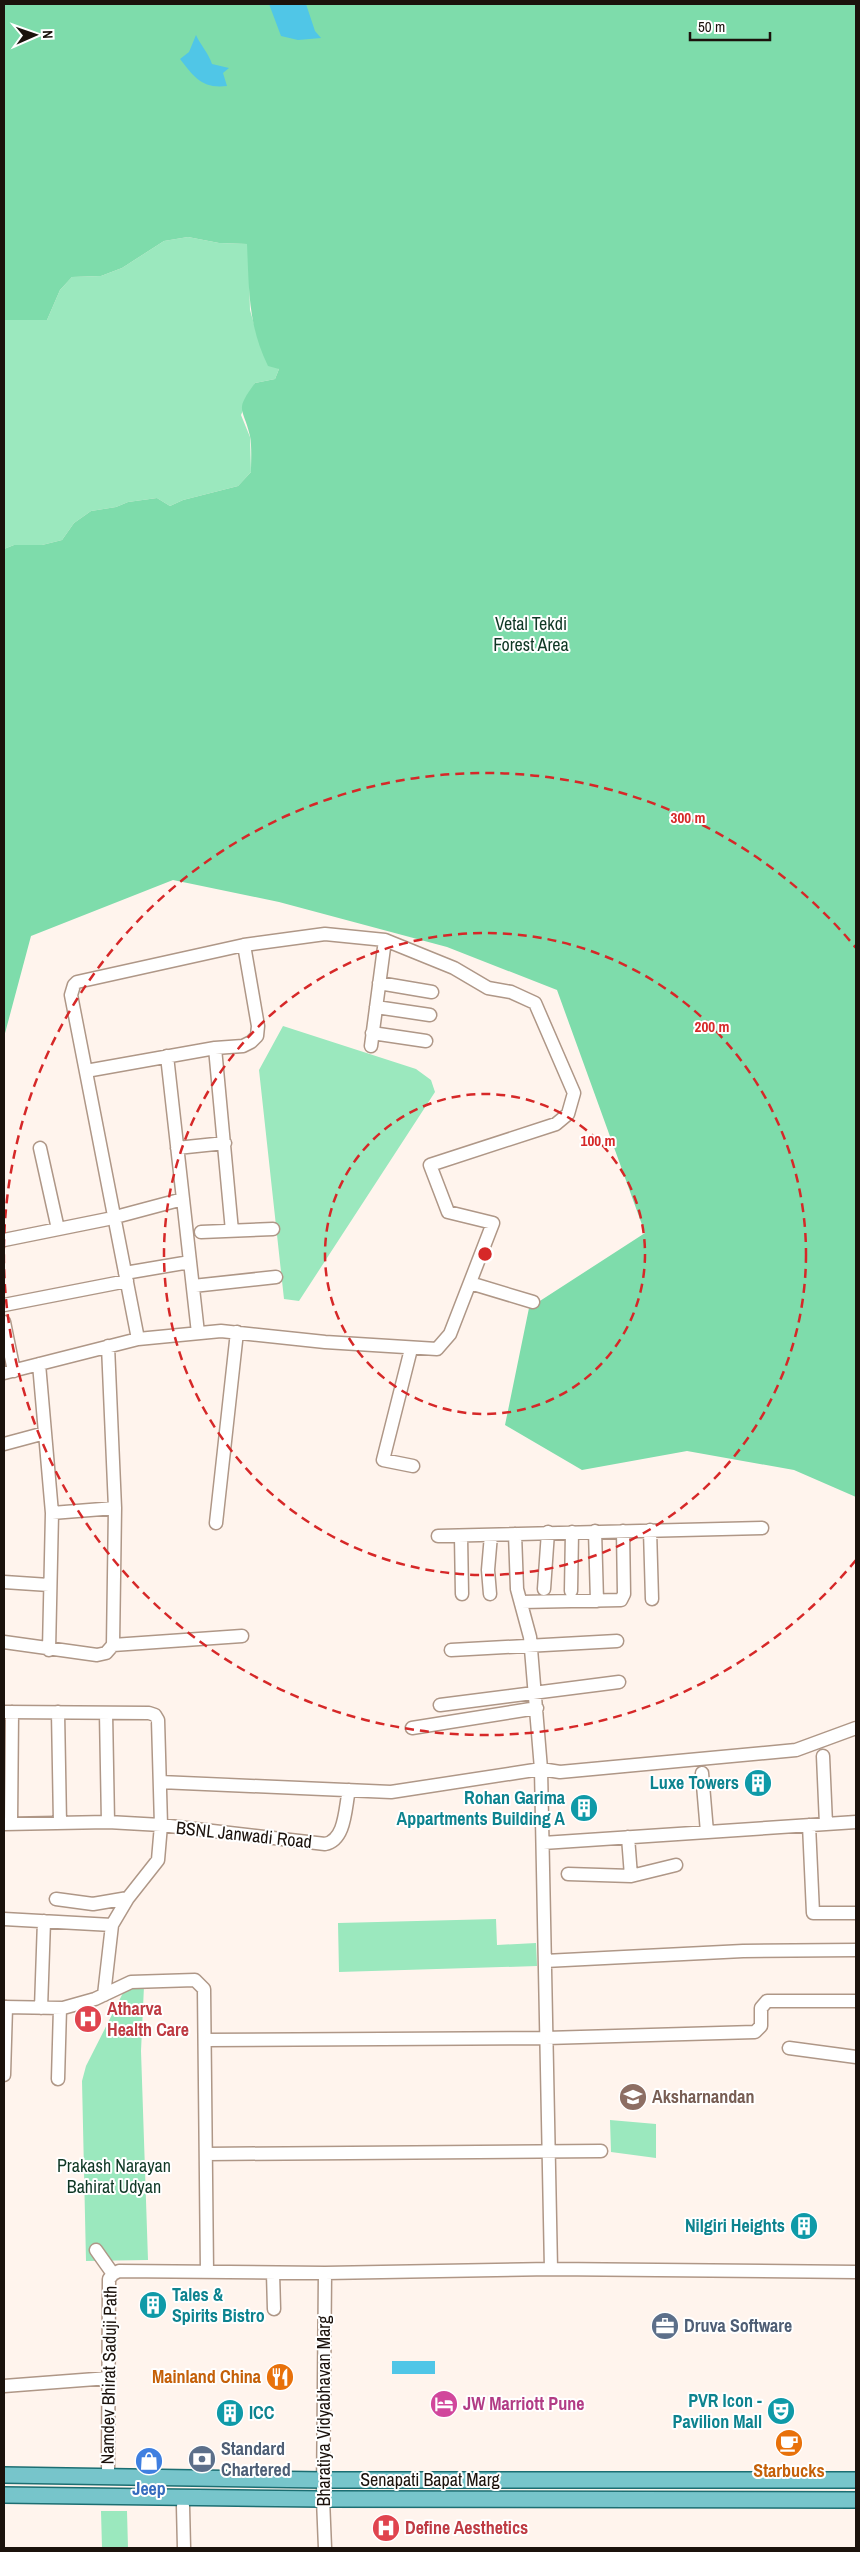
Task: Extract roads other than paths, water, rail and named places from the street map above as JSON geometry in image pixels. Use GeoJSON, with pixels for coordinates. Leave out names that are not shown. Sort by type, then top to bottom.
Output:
{"type":"FeatureCollection","features":[{"type":"Feature","properties":{"kind":"main road","name":"Senapati Bapat Marg"},"geometry":{"type":"LineString","coordinates":[[4,2475],[323,2480],[856,2480]]}},
{"type":"Feature","properties":{"kind":"main road","name":"Senapati Bapat Marg"},"geometry":{"type":"LineString","coordinates":[[4,2495],[323,2499],[856,2500]]}},
{"type":"Feature","properties":{"kind":"street"},"geometry":{"type":"LineString","coordinates":[[4,1322],[9,1372],[138,1339],[221,1331],[432,1351],[442,1346],[450,1334],[493,1223],[448,1212],[430,1165],[556,1124],[568,1114],[574,1093],[535,1003],[511,992],[488,988],[454,968],[385,940],[325,934],[244,946],[77,982],[71,995],[138,1339]]}},
{"type":"Feature","properties":{"kind":"street"},"geometry":{"type":"LineString","coordinates":[[370,1046],[385,940]]}},
{"type":"Feature","properties":{"kind":"street"},"geometry":{"type":"LineString","coordinates":[[86,1071],[215,1048],[243,1046],[251,1042],[257,1036],[258,1026],[244,946]]}},
{"type":"Feature","properties":{"kind":"street"},"geometry":{"type":"LineString","coordinates":[[379,984],[432,992]]}},
{"type":"Feature","properties":{"kind":"street"},"geometry":{"type":"LineString","coordinates":[[376,1007],[430,1015]]}},
{"type":"Feature","properties":{"kind":"street"},"geometry":{"type":"LineString","coordinates":[[372,1032],[426,1041]]}},
{"type":"Feature","properties":{"kind":"street"},"geometry":{"type":"LineString","coordinates":[[215,1048],[232,1231]]}},
{"type":"Feature","properties":{"kind":"street"},"geometry":{"type":"LineString","coordinates":[[167,1056],[198,1333]]}},
{"type":"Feature","properties":{"kind":"street"},"geometry":{"type":"LineString","coordinates":[[177,1148],[225,1143]]}},
{"type":"Feature","properties":{"kind":"street"},"geometry":{"type":"LineString","coordinates":[[40,1148],[58,1229]]}},
{"type":"Feature","properties":{"kind":"street"},"geometry":{"type":"LineString","coordinates":[[4,1240],[115,1217],[183,1200]]}},
{"type":"Feature","properties":{"kind":"street"},"geometry":{"type":"LineString","coordinates":[[201,1232],[273,1229]]}},
{"type":"Feature","properties":{"kind":"street"},"geometry":{"type":"LineString","coordinates":[[4,1305],[190,1262]]}},
{"type":"Feature","properties":{"kind":"street"},"geometry":{"type":"LineString","coordinates":[[193,1286],[276,1276]]}},
{"type":"Feature","properties":{"kind":"street"},"geometry":{"type":"LineString","coordinates":[[470,1284],[533,1302]]}},
{"type":"Feature","properties":{"kind":"street"},"geometry":{"type":"LineString","coordinates":[[216,1523],[237,1332]]}},
{"type":"Feature","properties":{"kind":"street"},"geometry":{"type":"LineString","coordinates":[[4,1642],[49,1650],[97,1655],[106,1653],[113,1645],[115,1508],[108,1346]]}},
{"type":"Feature","properties":{"kind":"street"},"geometry":{"type":"LineString","coordinates":[[412,1349],[383,1460],[413,1466]]}},
{"type":"Feature","properties":{"kind":"street"},"geometry":{"type":"LineString","coordinates":[[39,1364],[52,1513],[49,1650]]}},
{"type":"Feature","properties":{"kind":"street"},"geometry":{"type":"LineString","coordinates":[[4,1444],[45,1433]]}},
{"type":"Feature","properties":{"kind":"street"},"geometry":{"type":"LineString","coordinates":[[52,1513],[115,1508]]}},
{"type":"Feature","properties":{"kind":"street"},"geometry":{"type":"LineString","coordinates":[[438,1536],[762,1528]]}},
{"type":"Feature","properties":{"kind":"street"},"geometry":{"type":"LineString","coordinates":[[650,1530],[652,1599]]}},
{"type":"Feature","properties":{"kind":"street"},"geometry":{"type":"LineString","coordinates":[[595,1531],[597,1601]]}},
{"type":"Feature","properties":{"kind":"street"},"geometry":{"type":"LineString","coordinates":[[521,1602],[618,1601],[623,1598],[623,1531]]}},
{"type":"Feature","properties":{"kind":"street"},"geometry":{"type":"LineString","coordinates":[[544,1589],[548,1532]]}},
{"type":"Feature","properties":{"kind":"street"},"geometry":{"type":"LineString","coordinates":[[571,1591],[572,1532]]}},
{"type":"Feature","properties":{"kind":"street"},"geometry":{"type":"LineString","coordinates":[[515,1534],[517,1589],[531,1646],[541,1769],[551,2269]]}},
{"type":"Feature","properties":{"kind":"street"},"geometry":{"type":"LineString","coordinates":[[490,1594],[488,1570],[491,1535]]}},
{"type":"Feature","properties":{"kind":"street"},"geometry":{"type":"LineString","coordinates":[[461,1536],[462,1594]]}},
{"type":"Feature","properties":{"kind":"street"},"geometry":{"type":"LineString","coordinates":[[4,1582],[49,1586]]}},
{"type":"Feature","properties":{"kind":"street"},"geometry":{"type":"LineString","coordinates":[[113,1645],[242,1636]]}},
{"type":"Feature","properties":{"kind":"street"},"geometry":{"type":"LineString","coordinates":[[451,1650],[617,1641]]}},
{"type":"Feature","properties":{"kind":"street"},"geometry":{"type":"LineString","coordinates":[[440,1704],[619,1682]]}},
{"type":"Feature","properties":{"kind":"street"},"geometry":{"type":"LineString","coordinates":[[412,1728],[537,1708]]}},
{"type":"Feature","properties":{"kind":"street"},"geometry":{"type":"LineString","coordinates":[[104,1994],[112,1925],[128,1898],[158,1860],[160,1825],[160,1782],[158,1720],[155,1715],[8,1712],[8,1824],[108,1822],[160,1825]]}},
{"type":"Feature","properties":{"kind":"street"},"geometry":{"type":"LineString","coordinates":[[58,1712],[60,1823]]}},
{"type":"Feature","properties":{"kind":"street"},"geometry":{"type":"LineString","coordinates":[[106,1713],[108,1822]]}},
{"type":"Feature","properties":{"kind":"street"},"geometry":{"type":"LineString","coordinates":[[160,1782],[391,1792],[541,1769],[560,1772],[796,1750],[856,1728]]}},
{"type":"Feature","properties":{"kind":"street"},"geometry":{"type":"LineString","coordinates":[[823,1756],[826,1824]]}},
{"type":"Feature","properties":{"kind":"street"},"geometry":{"type":"LineString","coordinates":[[702,1773],[707,1832]]}},
{"type":"Feature","properties":{"kind":"street","name":"BSNL Janwadi Road"},"geometry":{"type":"LineString","coordinates":[[160,1825],[330,1843],[340,1833],[348,1790]]}},
{"type":"Feature","properties":{"kind":"street"},"geometry":{"type":"LineString","coordinates":[[543,1843],[856,1822]]}},
{"type":"Feature","properties":{"kind":"street"},"geometry":{"type":"LineString","coordinates":[[809,1825],[813,1913],[856,1913]]}},
{"type":"Feature","properties":{"kind":"street"},"geometry":{"type":"LineString","coordinates":[[628,1837],[631,1876]]}},
{"type":"Feature","properties":{"kind":"street"},"geometry":{"type":"LineString","coordinates":[[568,1874],[631,1876],[676,1865]]}},
{"type":"Feature","properties":{"kind":"street"},"geometry":{"type":"LineString","coordinates":[[56,1899],[93,1904],[128,1898]]}},
{"type":"Feature","properties":{"kind":"street"},"geometry":{"type":"LineString","coordinates":[[4,1919],[112,1925]]}},
{"type":"Feature","properties":{"kind":"street"},"geometry":{"type":"LineString","coordinates":[[41,2008],[44,1921]]}},
{"type":"Feature","properties":{"kind":"street"},"geometry":{"type":"LineString","coordinates":[[545,1961],[742,1951],[856,1950]]}},
{"type":"Feature","properties":{"kind":"street"},"geometry":{"type":"LineString","coordinates":[[4,2075],[5,2007],[60,2008],[104,1994],[131,1982],[195,1980],[204,1989],[207,2272]]}},
{"type":"Feature","properties":{"kind":"street"},"geometry":{"type":"LineString","coordinates":[[205,2040],[546,2038],[755,2032],[761,2026],[762,2003],[767,2001],[856,2001]]}},
{"type":"Feature","properties":{"kind":"street"},"geometry":{"type":"LineString","coordinates":[[58,2079],[60,2008]]}},
{"type":"Feature","properties":{"kind":"street"},"geometry":{"type":"LineString","coordinates":[[789,2048],[856,2057]]}},
{"type":"Feature","properties":{"kind":"street"},"geometry":{"type":"LineString","coordinates":[[206,2154],[601,2150]]}},
{"type":"Feature","properties":{"kind":"street"},"geometry":{"type":"LineString","coordinates":[[96,2250],[113,2274],[120,2271],[324,2273],[551,2269],[856,2272]]}},
{"type":"Feature","properties":{"kind":"street"},"geometry":{"type":"LineString","coordinates":[[273,2273],[274,2309]]}},
{"type":"Feature","properties":{"kind":"street","name":"Bharatiya Vidyabhavan Marg"},"geometry":{"type":"LineString","coordinates":[[324,2273],[323,2499],[325,2548]]}},
{"type":"Feature","properties":{"kind":"street","name":"Namdev Bhirat Saduji Path"},"geometry":{"type":"LineString","coordinates":[[108,2476],[109,2279],[113,2274]]}},
{"type":"Feature","properties":{"kind":"street"},"geometry":{"type":"LineString","coordinates":[[4,2386],[109,2378]]}},
{"type":"Feature","properties":{"kind":"street"},"geometry":{"type":"LineString","coordinates":[[183,2506],[184,2548]]}},
{"type":"Feature","properties":{"kind":"water"},"geometry":{"type":"Polygon","coordinates":[[[269,4],[306,4],[315,31],[321,38],[298,40],[281,36],[269,4]]]}},
{"type":"Feature","properties":{"kind":"water"},"geometry":{"type":"Polygon","coordinates":[[[196,35],[212,64],[229,68],[223,73],[227,86],[205,84],[194,76],[180,59],[189,52],[196,35]]]}},
{"type":"Feature","properties":{"kind":"water"},"geometry":{"type":"Polygon","coordinates":[[[392,2361],[435,2361],[435,2374],[392,2374],[392,2361]]]}},
{"type":"Feature","properties":{"kind":"place","name":"Luxe Towers"},"geometry":{"type":"Point","coordinates":[758,1783]}},
{"type":"Feature","properties":{"kind":"place","name":"Rohan Garima Appartments Building A"},"geometry":{"type":"Point","coordinates":[584,1808]}},
{"type":"Feature","properties":{"kind":"place","name":"Atharva Health Care"},"geometry":{"type":"Point","coordinates":[88,2019]}},
{"type":"Feature","properties":{"kind":"place","name":"Aksharnandan"},"geometry":{"type":"Point","coordinates":[633,2097]}},
{"type":"Feature","properties":{"kind":"place","name":"Nilgiri Heights"},"geometry":{"type":"Point","coordinates":[804,2226]}},
{"type":"Feature","properties":{"kind":"place","name":"Tales & Spirits Bistro"},"geometry":{"type":"Point","coordinates":[153,2305]}},
{"type":"Feature","properties":{"kind":"place","name":"Druva Software"},"geometry":{"type":"Point","coordinates":[665,2326]}},
{"type":"Feature","properties":{"kind":"place","name":"Mainland China"},"geometry":{"type":"Point","coordinates":[280,2377]}},
{"type":"Feature","properties":{"kind":"place","name":"JW Marriott Pune"},"geometry":{"type":"Point","coordinates":[444,2404]}},
{"type":"Feature","properties":{"kind":"place","name":"PVR Icon - Pavilion Mall"},"geometry":{"type":"Point","coordinates":[781,2411]}},
{"type":"Feature","properties":{"kind":"place","name":"ICC"},"geometry":{"type":"Point","coordinates":[230,2413]}},
{"type":"Feature","properties":{"kind":"place","name":"Starbucks"},"geometry":{"type":"Point","coordinates":[789,2443]}},
{"type":"Feature","properties":{"kind":"place","name":"Standard Chartered"},"geometry":{"type":"Point","coordinates":[202,2459]}},
{"type":"Feature","properties":{"kind":"place","name":"Jeep"},"geometry":{"type":"Point","coordinates":[149,2461]}},
{"type":"Feature","properties":{"kind":"place","name":"Define Aesthetics"},"geometry":{"type":"Point","coordinates":[386,2528]}},
{"type":"Feature","properties":{"kind":"park label","name":"Vetal Tekdi Forest Area"},"geometry":{"type":"Point","coordinates":[531,634]}},
{"type":"Feature","properties":{"kind":"park label","name":"Prakash Narayan Bahirat Udyan"},"geometry":{"type":"Point","coordinates":[114,2176]}}]}
